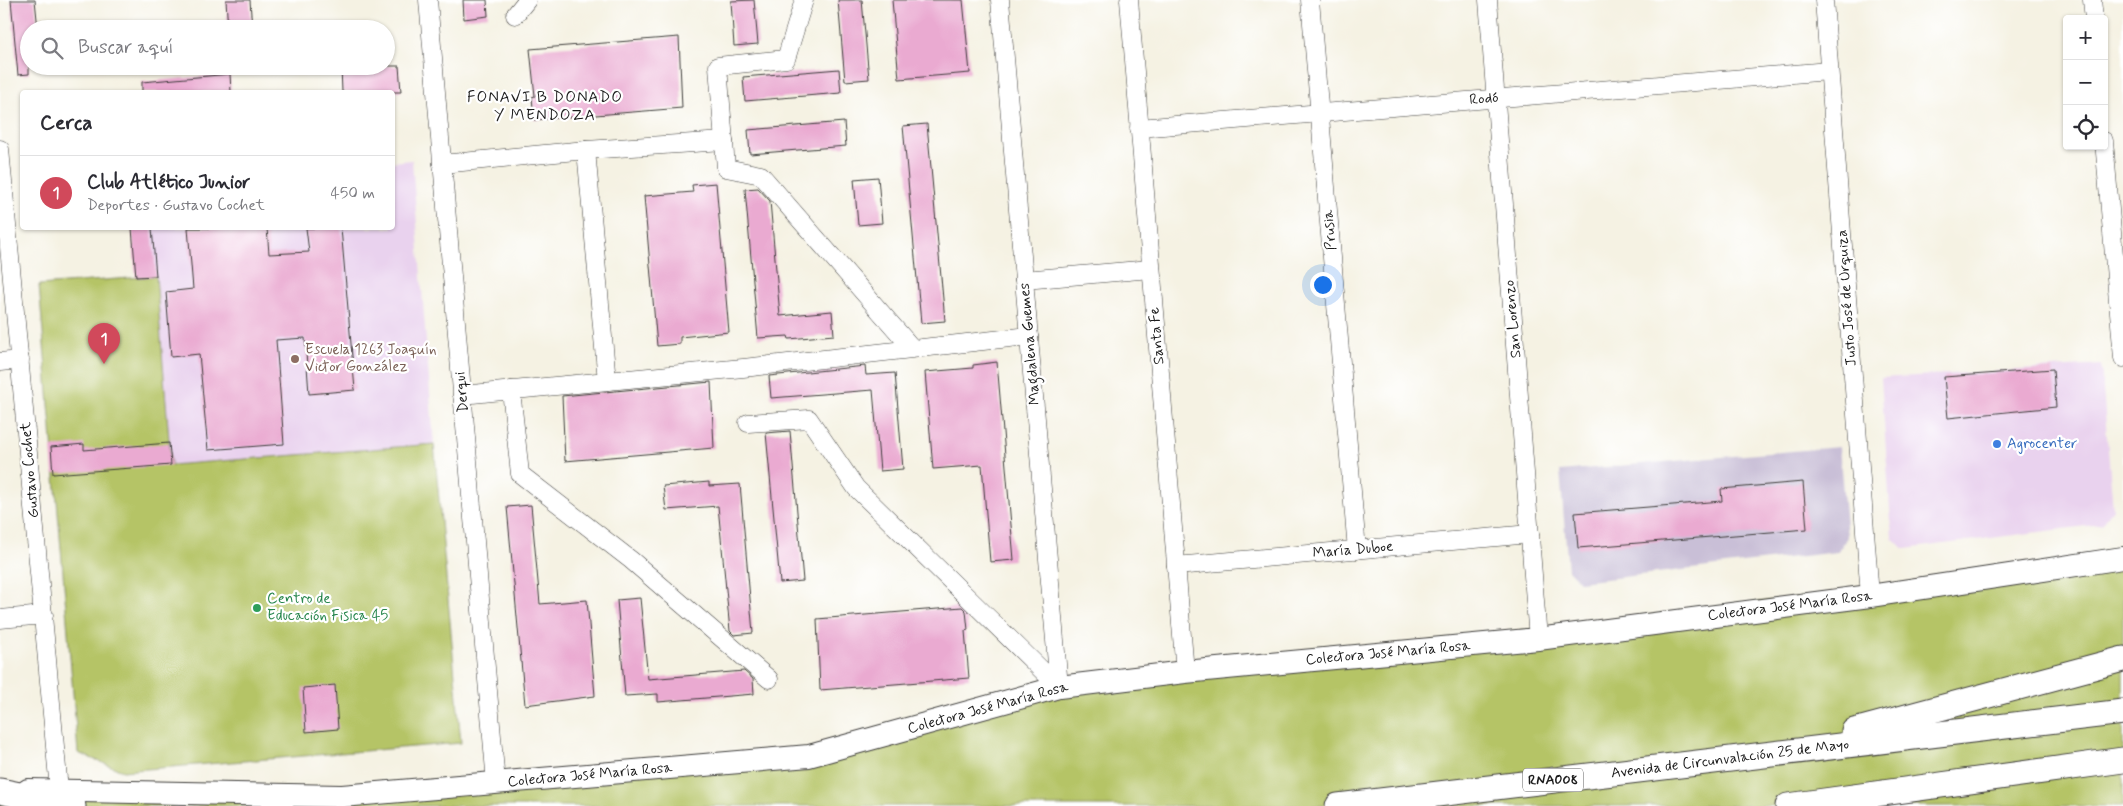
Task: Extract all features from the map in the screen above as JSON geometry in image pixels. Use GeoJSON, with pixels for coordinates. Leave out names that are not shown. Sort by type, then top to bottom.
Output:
{"type":"FeatureCollection","features":[{"type":"Feature","properties":{"kind":"highway"},"geometry":{"type":"LineString","coordinates":[[1767,754],[2123,658]]}},
{"type":"Feature","properties":{"kind":"highway","name":"Avenida de Circunvalación 25 de Mayo"},"geometry":{"type":"LineString","coordinates":[[1338,806],[2123,712]]}},
{"type":"Feature","properties":{"kind":"highway"},"geometry":{"type":"LineString","coordinates":[[1788,806],[2123,760]]}},
{"type":"Feature","properties":{"kind":"highway"},"geometry":{"type":"LineString","coordinates":[[0,791],[66,798]]}},
{"type":"Feature","properties":{"kind":"main road","name":"Colectora José María Rosa"},"geometry":{"type":"LineString","coordinates":[[66,798],[342,796],[809,756],[1059,687],[1185,672],[1538,639],[1870,596],[2123,558]]}},
{"type":"Feature","properties":{"kind":"street","name":"Derqui"},"geometry":{"type":"LineString","coordinates":[[428,0],[496,783]]}},
{"type":"Feature","properties":{"kind":"street"},"geometry":{"type":"LineString","coordinates":[[515,15],[527,0]]}},
{"type":"Feature","properties":{"kind":"street"},"geometry":{"type":"LineString","coordinates":[[804,0],[786,58],[718,66],[726,168],[761,175],[912,348]]}},
{"type":"Feature","properties":{"kind":"street","name":"Magdalena Guemes"},"geometry":{"type":"LineString","coordinates":[[1000,0],[1059,687]]}},
{"type":"Feature","properties":{"kind":"street","name":"Santa Fe"},"geometry":{"type":"LineString","coordinates":[[1129,0],[1185,672]]}},
{"type":"Feature","properties":{"kind":"street","name":"Prusia"},"geometry":{"type":"LineString","coordinates":[[1310,0],[1358,550]]}},
{"type":"Feature","properties":{"kind":"street","name":"San Lorenzo"},"geometry":{"type":"LineString","coordinates":[[1488,0],[1538,639]]}},
{"type":"Feature","properties":{"kind":"street","name":"Justo José de Urquiza"},"geometry":{"type":"LineString","coordinates":[[1824,0],[1870,596]]}},
{"type":"Feature","properties":{"kind":"street"},"geometry":{"type":"LineString","coordinates":[[2092,0],[2094,15]]}},
{"type":"Feature","properties":{"kind":"street","name":"Rodó"},"geometry":{"type":"LineString","coordinates":[[1139,128],[1829,70]]}},
{"type":"Feature","properties":{"kind":"street"},"geometry":{"type":"LineString","coordinates":[[442,164],[586,150],[724,141]]}},
{"type":"Feature","properties":{"kind":"street","name":"Gustavo Cochet"},"geometry":{"type":"LineString","coordinates":[[0,149],[44,614],[66,798]]}},
{"type":"Feature","properties":{"kind":"street"},"geometry":{"type":"LineString","coordinates":[[586,150],[607,381]]}},
{"type":"Feature","properties":{"kind":"street"},"geometry":{"type":"LineString","coordinates":[[2105,150],[2121,301],[2123,358]]}},
{"type":"Feature","properties":{"kind":"street"},"geometry":{"type":"LineString","coordinates":[[1024,280],[1151,269]]}},
{"type":"Feature","properties":{"kind":"street"},"geometry":{"type":"LineString","coordinates":[[462,395],[1029,336]]}},
{"type":"Feature","properties":{"kind":"street"},"geometry":{"type":"LineString","coordinates":[[0,362],[20,360]]}},
{"type":"Feature","properties":{"kind":"street"},"geometry":{"type":"LineString","coordinates":[[512,390],[520,474],[631,560],[769,680]]}},
{"type":"Feature","properties":{"kind":"street"},"geometry":{"type":"LineString","coordinates":[[748,423],[810,419],[856,488],[1059,687]]}},
{"type":"Feature","properties":{"kind":"street","name":"María Duboe"},"geometry":{"type":"LineString","coordinates":[[1176,566],[1530,534]]}},
{"type":"Feature","properties":{"kind":"street"},"geometry":{"type":"LineString","coordinates":[[0,619],[44,614]]}},
{"type":"Feature","properties":{"kind":"shaded area","name":"Escuela 1263 Joaquín Victor González"},"geometry":{"type":"Polygon","coordinates":[[[412,160],[434,444],[171,465],[152,230],[395,230],[395,162],[412,160]]]}},
{"type":"Feature","properties":{"kind":"shaded area","name":"Agrocenter"},"geometry":{"type":"Polygon","coordinates":[[[2101,365],[2113,509],[2102,524],[1905,549],[1892,538],[1881,378],[2101,365]]]}},
{"type":"Feature","properties":{"kind":"shaded area"},"geometry":{"type":"Polygon","coordinates":[[[1839,447],[1847,537],[1838,552],[1580,582],[1568,570],[1560,471],[1839,447]]]}},
{"type":"Feature","properties":{"kind":"green space","name":"Centro de Educación Fisica 45"},"geometry":{"type":"Polygon","coordinates":[[[156,276],[171,465],[434,444],[461,743],[123,771],[78,753],[39,285],[156,276]]]}},
{"type":"Feature","properties":{"kind":"green space"},"geometry":{"type":"Polygon","coordinates":[[[2123,558],[2123,806],[0,806],[0,790],[342,796],[809,756],[1059,687],[2123,558]]]}},
{"type":"Feature","properties":{"kind":"building"},"geometry":{"type":"Polygon","coordinates":[[[11,0],[35,0],[37,20],[20,20],[20,75],[18,75],[11,0]]]}},
{"type":"Feature","properties":{"kind":"building"},"geometry":{"type":"Polygon","coordinates":[[[226,0],[250,0],[251,20],[227,20],[226,0]]]}},
{"type":"Feature","properties":{"kind":"building"},"geometry":{"type":"Polygon","coordinates":[[[463,0],[487,0],[488,16],[464,19],[463,0]]]}},
{"type":"Feature","properties":{"kind":"building"},"geometry":{"type":"Polygon","coordinates":[[[754,0],[758,44],[734,46],[731,1],[754,0]]]}},
{"type":"Feature","properties":{"kind":"building"},"geometry":{"type":"Polygon","coordinates":[[[838,0],[862,0],[869,79],[845,81],[838,0]]]}},
{"type":"Feature","properties":{"kind":"building"},"geometry":{"type":"Polygon","coordinates":[[[892,0],[963,0],[970,73],[899,79],[892,0]]]}},
{"type":"Feature","properties":{"kind":"building"},"geometry":{"type":"Polygon","coordinates":[[[679,37],[682,108],[534,120],[532,97],[535,96],[530,49],[679,37]]]}},
{"type":"Feature","properties":{"kind":"building"},"geometry":{"type":"Polygon","coordinates":[[[395,66],[399,66],[401,92],[395,92],[395,90],[342,90],[341,75],[395,75],[395,66]]]}},
{"type":"Feature","properties":{"kind":"building"},"geometry":{"type":"Polygon","coordinates":[[[839,69],[841,93],[745,101],[743,77],[839,69]]]}},
{"type":"Feature","properties":{"kind":"building"},"geometry":{"type":"Polygon","coordinates":[[[230,75],[231,90],[142,90],[142,82],[230,75]]]}},
{"type":"Feature","properties":{"kind":"building"},"geometry":{"type":"Polygon","coordinates":[[[844,122],[846,146],[750,154],[748,130],[844,122]]]}},
{"type":"Feature","properties":{"kind":"building"},"geometry":{"type":"Polygon","coordinates":[[[927,124],[945,321],[921,323],[903,126],[927,124]]]}},
{"type":"Feature","properties":{"kind":"building"},"geometry":{"type":"Polygon","coordinates":[[[878,177],[882,223],[858,225],[854,179],[878,177]]]}},
{"type":"Feature","properties":{"kind":"building"},"geometry":{"type":"Polygon","coordinates":[[[716,183],[729,332],[680,337],[680,344],[657,346],[644,196],[693,192],[692,185],[716,183]]]}},
{"type":"Feature","properties":{"kind":"building"},"geometry":{"type":"Polygon","coordinates":[[[758,188],[770,201],[780,316],[832,311],[834,335],[789,339],[788,336],[758,338],[745,189],[758,188]]]}},
{"type":"Feature","properties":{"kind":"building"},"geometry":{"type":"Polygon","coordinates":[[[132,230],[152,230],[156,276],[136,277],[132,230]]]}},
{"type":"Feature","properties":{"kind":"building"},"geometry":{"type":"Polygon","coordinates":[[[188,230],[267,230],[269,254],[309,252],[306,230],[341,230],[355,390],[309,394],[305,338],[276,340],[284,444],[208,450],[199,354],[171,357],[166,292],[193,289],[188,230]]]}},
{"type":"Feature","properties":{"kind":"building"},"geometry":{"type":"Polygon","coordinates":[[[997,362],[1014,560],[990,562],[982,465],[933,469],[925,372],[973,368],[973,365],[997,362]]]}},
{"type":"Feature","properties":{"kind":"building"},"geometry":{"type":"Polygon","coordinates":[[[865,366],[866,375],[895,373],[903,469],[880,471],[873,390],[771,398],[769,376],[865,366]]]}},
{"type":"Feature","properties":{"kind":"building"},"geometry":{"type":"Polygon","coordinates":[[[2053,369],[2056,407],[1948,418],[1944,377],[2053,369]]]}},
{"type":"Feature","properties":{"kind":"building"},"geometry":{"type":"Polygon","coordinates":[[[711,382],[714,448],[565,461],[562,396],[711,382]]]}},
{"type":"Feature","properties":{"kind":"building"},"geometry":{"type":"Polygon","coordinates":[[[790,431],[803,581],[780,583],[766,433],[790,431]]]}},
{"type":"Feature","properties":{"kind":"building"},"geometry":{"type":"Polygon","coordinates":[[[169,443],[171,465],[53,474],[51,447],[84,444],[84,450],[169,443]]]}},
{"type":"Feature","properties":{"kind":"building"},"geometry":{"type":"Polygon","coordinates":[[[709,482],[709,486],[740,484],[753,633],[734,635],[730,631],[718,506],[666,510],[663,486],[709,482]]]}},
{"type":"Feature","properties":{"kind":"building"},"geometry":{"type":"Polygon","coordinates":[[[1803,482],[1807,529],[1578,548],[1575,513],[1722,501],[1721,489],[1803,482]]]}},
{"type":"Feature","properties":{"kind":"building"},"geometry":{"type":"Polygon","coordinates":[[[531,505],[540,604],[587,600],[595,696],[525,705],[507,507],[531,505]]]}},
{"type":"Feature","properties":{"kind":"building"},"geometry":{"type":"Polygon","coordinates":[[[640,598],[648,679],[744,671],[753,679],[754,694],[658,702],[658,694],[625,696],[617,600],[640,598]]]}},
{"type":"Feature","properties":{"kind":"building"},"geometry":{"type":"Polygon","coordinates":[[[962,607],[966,611],[968,630],[965,631],[969,678],[820,690],[817,619],[962,607]]]}},
{"type":"Feature","properties":{"kind":"building"},"geometry":{"type":"Polygon","coordinates":[[[335,685],[338,729],[306,732],[303,688],[335,685]]]}},
{"type":"Feature","properties":{"kind":"place","name":"Escuela 1263 Joaquín Victor González"},"geometry":{"type":"Point","coordinates":[295,359]}},
{"type":"Feature","properties":{"kind":"place","name":"Club Atlético Junior"},"geometry":{"type":"Point","coordinates":[104,364]}},
{"type":"Feature","properties":{"kind":"place","name":"Agrocenter"},"geometry":{"type":"Point","coordinates":[1997,444]}},
{"type":"Feature","properties":{"kind":"place","name":"Centro de Educación Fisica 45"},"geometry":{"type":"Point","coordinates":[257,608]}},
{"type":"Feature","properties":{"kind":"district","name":"FONAVI B DONADO Y MENDOZA"},"geometry":{"type":"Point","coordinates":[545,106]}}]}
